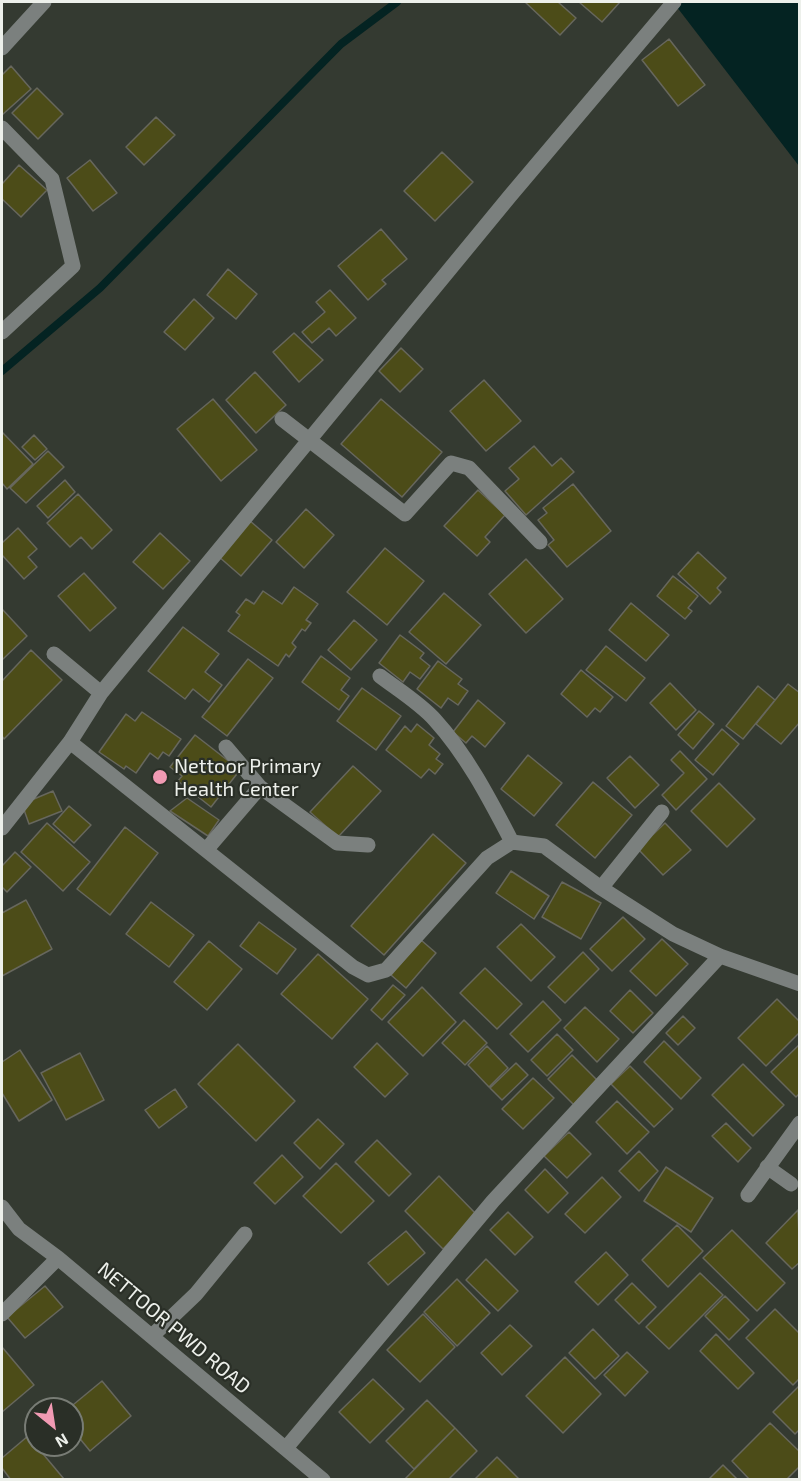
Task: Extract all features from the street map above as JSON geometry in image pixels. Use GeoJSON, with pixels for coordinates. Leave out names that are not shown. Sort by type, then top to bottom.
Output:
{"type":"FeatureCollection","features":[{"type":"Feature","properties":{"kind":"street"},"geometry":{"type":"LineString","coordinates":[[2,48],[44,2]]}},
{"type":"Feature","properties":{"kind":"street"},"geometry":{"type":"LineString","coordinates":[[2,828],[70,742],[101,693],[674,2]]}},
{"type":"Feature","properties":{"kind":"street"},"geometry":{"type":"LineString","coordinates":[[2,128],[52,179],[73,266],[2,332]]}},
{"type":"Feature","properties":{"kind":"street"},"geometry":{"type":"LineString","coordinates":[[282,419],[405,514],[451,463],[469,468],[540,542]]}},
{"type":"Feature","properties":{"kind":"street"},"geometry":{"type":"LineString","coordinates":[[54,654],[101,693]]}},
{"type":"Feature","properties":{"kind":"street"},"geometry":{"type":"LineString","coordinates":[[380,676],[434,718],[488,797],[512,842]]}},
{"type":"Feature","properties":{"kind":"street"},"geometry":{"type":"LineString","coordinates":[[70,742],[353,967],[368,975],[386,970],[487,858],[512,842],[544,846],[601,888],[673,934],[720,956],[800,984]]}},
{"type":"Feature","properties":{"kind":"street"},"geometry":{"type":"LineString","coordinates":[[226,747],[260,787],[337,843],[369,845]]}},
{"type":"Feature","properties":{"kind":"street"},"geometry":{"type":"LineString","coordinates":[[206,850],[260,787]]}},
{"type":"Feature","properties":{"kind":"street"},"geometry":{"type":"LineString","coordinates":[[601,888],[662,812]]}},
{"type":"Feature","properties":{"kind":"street"},"geometry":{"type":"LineString","coordinates":[[286,1448],[493,1202],[720,956]]}},
{"type":"Feature","properties":{"kind":"street"},"geometry":{"type":"LineString","coordinates":[[748,1195],[800,1123]]}},
{"type":"Feature","properties":{"kind":"street"},"geometry":{"type":"LineString","coordinates":[[767,1167],[791,1184]]}},
{"type":"Feature","properties":{"kind":"street","name":"NETTOOR PWD ROAD"},"geometry":{"type":"LineString","coordinates":[[2,1207],[19,1229],[58,1258],[323,1479]]}},
{"type":"Feature","properties":{"kind":"street"},"geometry":{"type":"LineString","coordinates":[[152,1336],[196,1294],[245,1234]]}},
{"type":"Feature","properties":{"kind":"street"},"geometry":{"type":"LineString","coordinates":[[2,1314],[58,1258]]}},
{"type":"Feature","properties":{"kind":"water"},"geometry":{"type":"Polygon","coordinates":[[[673,2],[799,2],[799,166],[673,2]]]}},
{"type":"Feature","properties":{"kind":"building"},"geometry":{"type":"Polygon","coordinates":[[[525,2],[558,2],[576,18],[560,35],[525,2]]]}},
{"type":"Feature","properties":{"kind":"building"},"geometry":{"type":"Polygon","coordinates":[[[579,2],[620,2],[602,22],[579,2]]]}},
{"type":"Feature","properties":{"kind":"building"},"geometry":{"type":"Polygon","coordinates":[[[669,39],[705,85],[678,106],[642,60],[669,39]]]}},
{"type":"Feature","properties":{"kind":"building"},"geometry":{"type":"Polygon","coordinates":[[[11,66],[31,89],[2,115],[2,75],[11,66]]]}},
{"type":"Feature","properties":{"kind":"building"},"geometry":{"type":"Polygon","coordinates":[[[37,88],[63,114],[38,139],[12,113],[37,88]]]}},
{"type":"Feature","properties":{"kind":"building"},"geometry":{"type":"Polygon","coordinates":[[[156,117],[175,135],[144,165],[126,147],[156,117]]]}},
{"type":"Feature","properties":{"kind":"building"},"geometry":{"type":"Polygon","coordinates":[[[442,152],[473,182],[435,221],[404,191],[442,152]]]}},
{"type":"Feature","properties":{"kind":"building"},"geometry":{"type":"Polygon","coordinates":[[[90,160],[117,193],[93,211],[67,178],[90,160]]]}},
{"type":"Feature","properties":{"kind":"building"},"geometry":{"type":"Polygon","coordinates":[[[19,165],[47,190],[21,217],[2,199],[2,184],[19,165]]]}},
{"type":"Feature","properties":{"kind":"building"},"geometry":{"type":"Polygon","coordinates":[[[381,229],[407,259],[382,280],[386,284],[368,300],[338,266],[381,229]]]}},
{"type":"Feature","properties":{"kind":"building"},"geometry":{"type":"Polygon","coordinates":[[[228,269],[257,294],[236,319],[207,295],[228,269]]]}},
{"type":"Feature","properties":{"kind":"building"},"geometry":{"type":"Polygon","coordinates":[[[330,290],[356,318],[336,336],[329,328],[312,343],[302,332],[325,312],[316,302],[330,290]]]}},
{"type":"Feature","properties":{"kind":"building"},"geometry":{"type":"Polygon","coordinates":[[[194,299],[214,318],[185,350],[164,332],[194,299]]]}},
{"type":"Feature","properties":{"kind":"building"},"geometry":{"type":"Polygon","coordinates":[[[294,333],[323,360],[299,382],[273,352],[294,333]]]}},
{"type":"Feature","properties":{"kind":"building"},"geometry":{"type":"Polygon","coordinates":[[[401,348],[423,369],[400,392],[379,371],[401,348]]]}},
{"type":"Feature","properties":{"kind":"building"},"geometry":{"type":"Polygon","coordinates":[[[255,372],[286,405],[256,433],[226,400],[255,372]]]}},
{"type":"Feature","properties":{"kind":"building"},"geometry":{"type":"Polygon","coordinates":[[[484,380],[521,421],[486,451],[450,411],[484,380]]]}},
{"type":"Feature","properties":{"kind":"building"},"geometry":{"type":"Polygon","coordinates":[[[213,399],[257,450],[221,481],[177,429],[213,399]]]}},
{"type":"Feature","properties":{"kind":"building"},"geometry":{"type":"Polygon","coordinates":[[[381,399],[442,452],[402,497],[341,444],[381,399]]]}},
{"type":"Feature","properties":{"kind":"building"},"geometry":{"type":"Polygon","coordinates":[[[2,432],[33,464],[7,489],[2,483],[2,432]]]}},
{"type":"Feature","properties":{"kind":"building"},"geometry":{"type":"Polygon","coordinates":[[[34,435],[47,449],[35,460],[22,447],[34,435]]]}},
{"type":"Feature","properties":{"kind":"building"},"geometry":{"type":"Polygon","coordinates":[[[534,446],[552,466],[561,458],[574,472],[526,515],[505,491],[519,479],[509,468],[534,446]]]}},
{"type":"Feature","properties":{"kind":"building"},"geometry":{"type":"Polygon","coordinates":[[[48,451],[64,467],[26,503],[10,488],[48,451]]]}},
{"type":"Feature","properties":{"kind":"building"},"geometry":{"type":"Polygon","coordinates":[[[65,480],[75,492],[48,518],[37,506],[65,480]]]}},
{"type":"Feature","properties":{"kind":"building"},"geometry":{"type":"Polygon","coordinates":[[[573,484],[611,531],[567,567],[548,545],[554,540],[538,520],[547,513],[543,508],[573,484]]]}},
{"type":"Feature","properties":{"kind":"building"},"geometry":{"type":"Polygon","coordinates":[[[478,490],[505,515],[485,537],[490,542],[477,556],[444,526],[478,490]]]}},
{"type":"Feature","properties":{"kind":"building"},"geometry":{"type":"Polygon","coordinates":[[[78,494],[112,530],[92,549],[81,537],[70,547],[47,523],[78,494]]]}},
{"type":"Feature","properties":{"kind":"building"},"geometry":{"type":"Polygon","coordinates":[[[306,509],[334,535],[304,568],[276,542],[306,509]]]}},
{"type":"Feature","properties":{"kind":"building"},"geometry":{"type":"Polygon","coordinates":[[[249,520],[272,540],[241,576],[218,556],[249,520]]]}},
{"type":"Feature","properties":{"kind":"building"},"geometry":{"type":"Polygon","coordinates":[[[18,528],[37,549],[28,557],[37,567],[24,579],[2,555],[2,543],[18,528]]]}},
{"type":"Feature","properties":{"kind":"building"},"geometry":{"type":"Polygon","coordinates":[[[160,533],[190,561],[163,589],[133,562],[160,533]]]}},
{"type":"Feature","properties":{"kind":"building"},"geometry":{"type":"Polygon","coordinates":[[[385,548],[424,581],[387,625],[347,592],[385,548]]]}},
{"type":"Feature","properties":{"kind":"building"},"geometry":{"type":"Polygon","coordinates":[[[698,552],[726,578],[717,588],[721,592],[710,604],[678,574],[698,552]]]}},
{"type":"Feature","properties":{"kind":"building"},"geometry":{"type":"Polygon","coordinates":[[[526,559],[563,599],[526,633],[489,594],[526,559]]]}},
{"type":"Feature","properties":{"kind":"building"},"geometry":{"type":"Polygon","coordinates":[[[84,573],[116,608],[90,631],[58,596],[84,573]]]}},
{"type":"Feature","properties":{"kind":"building"},"geometry":{"type":"Polygon","coordinates":[[[673,576],[698,596],[688,608],[692,611],[685,619],[657,596],[673,576]]]}},
{"type":"Feature","properties":{"kind":"building"},"geometry":{"type":"Polygon","coordinates":[[[294,587],[318,604],[306,620],[311,623],[305,631],[302,629],[292,643],[296,647],[289,657],[286,654],[278,666],[228,631],[240,615],[236,612],[246,599],[254,604],[263,591],[282,604],[294,587]]]}},
{"type":"Feature","properties":{"kind":"building"},"geometry":{"type":"Polygon","coordinates":[[[444,593],[481,625],[446,664],[409,632],[444,593]]]}},
{"type":"Feature","properties":{"kind":"building"},"geometry":{"type":"Polygon","coordinates":[[[631,603],[669,635],[646,661],[609,630],[631,603]]]}},
{"type":"Feature","properties":{"kind":"building"},"geometry":{"type":"Polygon","coordinates":[[[2,609],[27,636],[2,660],[2,609]]]}},
{"type":"Feature","properties":{"kind":"building"},"geometry":{"type":"Polygon","coordinates":[[[354,620],[377,640],[351,670],[328,650],[354,620]]]}},
{"type":"Feature","properties":{"kind":"building"},"geometry":{"type":"Polygon","coordinates":[[[183,627],[219,654],[205,672],[222,685],[209,702],[193,689],[185,699],[148,671],[183,627]]]}},
{"type":"Feature","properties":{"kind":"building"},"geometry":{"type":"Polygon","coordinates":[[[400,635],[424,653],[420,658],[430,666],[420,679],[410,672],[403,682],[379,663],[400,635]]]}},
{"type":"Feature","properties":{"kind":"building"},"geometry":{"type":"Polygon","coordinates":[[[606,646],[645,678],[626,701],[586,670],[606,646]]]}},
{"type":"Feature","properties":{"kind":"building"},"geometry":{"type":"Polygon","coordinates":[[[31,650],[62,680],[4,739],[2,736],[2,681],[31,650]]]}},
{"type":"Feature","properties":{"kind":"building"},"geometry":{"type":"Polygon","coordinates":[[[321,656],[350,678],[341,690],[349,696],[339,710],[302,682],[321,656]]]}},
{"type":"Feature","properties":{"kind":"building"},"geometry":{"type":"Polygon","coordinates":[[[248,659],[273,678],[227,736],[202,717],[248,659]]]}},
{"type":"Feature","properties":{"kind":"building"},"geometry":{"type":"Polygon","coordinates":[[[438,661],[462,679],[458,684],[468,691],[458,705],[448,698],[441,708],[417,689],[438,661]]]}},
{"type":"Feature","properties":{"kind":"building"},"geometry":{"type":"Polygon","coordinates":[[[581,670],[613,697],[600,712],[595,708],[587,717],[561,694],[581,670]]]}},
{"type":"Feature","properties":{"kind":"building"},"geometry":{"type":"Polygon","coordinates":[[[670,683],[696,710],[676,730],[650,703],[670,683]]]}},
{"type":"Feature","properties":{"kind":"building"},"geometry":{"type":"Polygon","coordinates":[[[788,684],[800,693],[800,722],[781,744],[756,724],[788,684]]]}},
{"type":"Feature","properties":{"kind":"building"},"geometry":{"type":"Polygon","coordinates":[[[758,686],[775,700],[743,739],[726,726],[758,686]]]}},
{"type":"Feature","properties":{"kind":"building"},"geometry":{"type":"Polygon","coordinates":[[[362,688],[401,716],[376,750],[337,721],[362,688]]]}},
{"type":"Feature","properties":{"kind":"building"},"geometry":{"type":"Polygon","coordinates":[[[478,700],[505,723],[485,747],[472,736],[466,743],[453,732],[478,700]]]}},
{"type":"Feature","properties":{"kind":"building"},"geometry":{"type":"Polygon","coordinates":[[[699,711],[714,724],[693,749],[678,735],[699,711]]]}},
{"type":"Feature","properties":{"kind":"building"},"geometry":{"type":"Polygon","coordinates":[[[142,712],[181,739],[169,756],[163,752],[158,759],[150,753],[136,773],[126,766],[124,769],[99,752],[126,714],[135,721],[142,712]]]}},
{"type":"Feature","properties":{"kind":"building"},"geometry":{"type":"Polygon","coordinates":[[[417,724],[434,738],[429,745],[440,754],[436,759],[443,764],[435,774],[429,769],[421,778],[386,750],[405,726],[411,732],[417,724]]]}},
{"type":"Feature","properties":{"kind":"building"},"geometry":{"type":"Polygon","coordinates":[[[722,729],[739,744],[713,775],[695,760],[722,729]]]}},
{"type":"Feature","properties":{"kind":"building"},"geometry":{"type":"Polygon","coordinates":[[[195,735],[240,770],[211,807],[178,781],[182,776],[170,767],[195,735]]]}},
{"type":"Feature","properties":{"kind":"building"},"geometry":{"type":"Polygon","coordinates":[[[680,751],[707,779],[676,810],[662,795],[684,773],[671,760],[680,751]]]}},
{"type":"Feature","properties":{"kind":"building"},"geometry":{"type":"Polygon","coordinates":[[[528,755],[562,783],[534,816],[501,789],[528,755]]]}},
{"type":"Feature","properties":{"kind":"building"},"geometry":{"type":"Polygon","coordinates":[[[630,756],[659,785],[635,808],[607,778],[630,756]]]}},
{"type":"Feature","properties":{"kind":"building"},"geometry":{"type":"Polygon","coordinates":[[[353,766],[381,791],[338,837],[310,812],[353,766]]]}},
{"type":"Feature","properties":{"kind":"building"},"geometry":{"type":"Polygon","coordinates":[[[593,782],[632,815],[595,858],[556,825],[593,782]]]}},
{"type":"Feature","properties":{"kind":"building"},"geometry":{"type":"Polygon","coordinates":[[[719,783],[755,819],[727,847],[691,811],[719,783]]]}},
{"type":"Feature","properties":{"kind":"building"},"geometry":{"type":"Polygon","coordinates":[[[53,791],[62,811],[29,824],[22,804],[53,791]]]}},
{"type":"Feature","properties":{"kind":"building"},"geometry":{"type":"Polygon","coordinates":[[[187,798],[219,820],[208,836],[170,811],[187,798]]]}},
{"type":"Feature","properties":{"kind":"building"},"geometry":{"type":"Polygon","coordinates":[[[69,806],[91,825],[74,843],[53,824],[69,806]]]}},
{"type":"Feature","properties":{"kind":"building"},"geometry":{"type":"Polygon","coordinates":[[[47,823],[90,862],[63,891],[21,852],[47,823]]]}},
{"type":"Feature","properties":{"kind":"building"},"geometry":{"type":"Polygon","coordinates":[[[665,823],[691,850],[663,875],[638,849],[665,823]]]}},
{"type":"Feature","properties":{"kind":"building"},"geometry":{"type":"Polygon","coordinates":[[[125,827],[158,853],[110,915],[77,889],[125,827]]]}},
{"type":"Feature","properties":{"kind":"building"},"geometry":{"type":"Polygon","coordinates":[[[433,834],[466,863],[384,955],[351,926],[433,834]]]}},
{"type":"Feature","properties":{"kind":"building"},"geometry":{"type":"Polygon","coordinates":[[[15,852],[31,867],[7,892],[2,887],[2,866],[15,852]]]}},
{"type":"Feature","properties":{"kind":"building"},"geometry":{"type":"Polygon","coordinates":[[[511,871],[549,896],[534,919],[496,893],[511,871]]]}},
{"type":"Feature","properties":{"kind":"building"},"geometry":{"type":"Polygon","coordinates":[[[562,882],[601,903],[581,939],[542,917],[562,882]]]}},
{"type":"Feature","properties":{"kind":"building"},"geometry":{"type":"Polygon","coordinates":[[[26,900],[52,949],[2,976],[2,913],[26,900]]]}},
{"type":"Feature","properties":{"kind":"building"},"geometry":{"type":"Polygon","coordinates":[[[151,902],[194,935],[169,967],[126,934],[151,902]]]}},
{"type":"Feature","properties":{"kind":"building"},"geometry":{"type":"Polygon","coordinates":[[[623,917],[645,939],[612,971],[590,949],[623,917]]]}},
{"type":"Feature","properties":{"kind":"building"},"geometry":{"type":"Polygon","coordinates":[[[259,922],[296,949],[277,974],[240,946],[259,922]]]}},
{"type":"Feature","properties":{"kind":"building"},"geometry":{"type":"Polygon","coordinates":[[[521,924],[555,957],[531,981],[497,947],[521,924]]]}},
{"type":"Feature","properties":{"kind":"building"},"geometry":{"type":"Polygon","coordinates":[[[662,939],[688,964],[656,996],[630,971],[662,939]]]}},
{"type":"Feature","properties":{"kind":"building"},"geometry":{"type":"Polygon","coordinates":[[[421,940],[436,953],[406,988],[391,975],[421,940]]]}},
{"type":"Feature","properties":{"kind":"building"},"geometry":{"type":"Polygon","coordinates":[[[209,941],[242,969],[207,1010],[174,982],[209,941]]]}},
{"type":"Feature","properties":{"kind":"building"},"geometry":{"type":"Polygon","coordinates":[[[583,952],[599,969],[565,1003],[548,987],[583,952]]]}},
{"type":"Feature","properties":{"kind":"building"},"geometry":{"type":"Polygon","coordinates":[[[318,954],[368,999],[332,1039],[281,994],[318,954]]]}},
{"type":"Feature","properties":{"kind":"building"},"geometry":{"type":"Polygon","coordinates":[[[485,968],[522,1004],[497,1029],[460,993],[485,968]]]}},
{"type":"Feature","properties":{"kind":"building"},"geometry":{"type":"Polygon","coordinates":[[[393,985],[405,995],[382,1020],[371,1010],[393,985]]]}},
{"type":"Feature","properties":{"kind":"building"},"geometry":{"type":"Polygon","coordinates":[[[422,987],[456,1022],[423,1056],[388,1022],[422,987]]]}},
{"type":"Feature","properties":{"kind":"building"},"geometry":{"type":"Polygon","coordinates":[[[630,990],[653,1013],[633,1033],[610,1011],[630,990]]]}},
{"type":"Feature","properties":{"kind":"building"},"geometry":{"type":"Polygon","coordinates":[[[777,999],[800,1022],[800,1032],[766,1066],[738,1038],[777,999]]]}},
{"type":"Feature","properties":{"kind":"building"},"geometry":{"type":"Polygon","coordinates":[[[543,1001],[561,1020],[528,1052],[510,1034],[543,1001]]]}},
{"type":"Feature","properties":{"kind":"building"},"geometry":{"type":"Polygon","coordinates":[[[585,1007],[619,1039],[597,1062],[564,1028],[585,1007]]]}},
{"type":"Feature","properties":{"kind":"building"},"geometry":{"type":"Polygon","coordinates":[[[683,1016],[695,1028],[678,1045],[666,1033],[683,1016]]]}},
{"type":"Feature","properties":{"kind":"building"},"geometry":{"type":"Polygon","coordinates":[[[464,1020],[487,1043],[465,1065],[442,1043],[464,1020]]]}},
{"type":"Feature","properties":{"kind":"building"},"geometry":{"type":"Polygon","coordinates":[[[557,1034],[573,1050],[547,1076],[531,1060],[557,1034]]]}},
{"type":"Feature","properties":{"kind":"building"},"geometry":{"type":"Polygon","coordinates":[[[664,1041],[701,1078],[681,1099],[644,1062],[664,1041]]]}},
{"type":"Feature","properties":{"kind":"building"},"geometry":{"type":"Polygon","coordinates":[[[377,1043],[408,1074],[385,1097],[354,1067],[377,1043]]]}},
{"type":"Feature","properties":{"kind":"building"},"geometry":{"type":"Polygon","coordinates":[[[238,1044],[295,1101],[256,1141],[198,1084],[238,1044]]]}},
{"type":"Feature","properties":{"kind":"building"},"geometry":{"type":"Polygon","coordinates":[[[800,1044],[800,1093],[796,1097],[771,1072],[800,1044]]]}},
{"type":"Feature","properties":{"kind":"building"},"geometry":{"type":"Polygon","coordinates":[[[487,1046],[508,1068],[489,1087],[468,1065],[487,1046]]]}},
{"type":"Feature","properties":{"kind":"building"},"geometry":{"type":"Polygon","coordinates":[[[20,1050],[52,1100],[19,1121],[2,1093],[2,1062],[20,1050]]]}},
{"type":"Feature","properties":{"kind":"building"},"geometry":{"type":"Polygon","coordinates":[[[80,1053],[104,1100],[66,1120],[41,1073],[80,1053]]]}},
{"type":"Feature","properties":{"kind":"building"},"geometry":{"type":"Polygon","coordinates":[[[572,1055],[599,1082],[575,1106],[548,1079],[572,1055]]]}},
{"type":"Feature","properties":{"kind":"building"},"geometry":{"type":"Polygon","coordinates":[[[516,1063],[528,1075],[502,1100],[490,1088],[516,1063]]]}},
{"type":"Feature","properties":{"kind":"building"},"geometry":{"type":"Polygon","coordinates":[[[743,1064],[784,1105],[753,1136],[712,1095],[743,1064]]]}},
{"type":"Feature","properties":{"kind":"building"},"geometry":{"type":"Polygon","coordinates":[[[630,1066],[673,1109],[654,1127],[611,1084],[630,1066]]]}},
{"type":"Feature","properties":{"kind":"building"},"geometry":{"type":"Polygon","coordinates":[[[533,1078],[554,1098],[523,1129],[502,1109],[533,1078]]]}},
{"type":"Feature","properties":{"kind":"building"},"geometry":{"type":"Polygon","coordinates":[[[175,1089],[187,1107],[159,1128],[145,1110],[175,1089]]]}},
{"type":"Feature","properties":{"kind":"building"},"geometry":{"type":"Polygon","coordinates":[[[617,1101],[649,1132],[627,1154],[596,1122],[617,1101]]]}},
{"type":"Feature","properties":{"kind":"building"},"geometry":{"type":"Polygon","coordinates":[[[318,1119],[344,1144],[320,1169],[294,1143],[318,1119]]]}},
{"type":"Feature","properties":{"kind":"building"},"geometry":{"type":"Polygon","coordinates":[[[726,1123],[751,1148],[738,1162],[712,1136],[726,1123]]]}},
{"type":"Feature","properties":{"kind":"building"},"geometry":{"type":"Polygon","coordinates":[[[569,1132],[591,1154],[567,1178],[544,1156],[569,1132]]]}},
{"type":"Feature","properties":{"kind":"building"},"geometry":{"type":"Polygon","coordinates":[[[377,1140],[411,1174],[389,1196],[355,1162],[377,1140]]]}},
{"type":"Feature","properties":{"kind":"building"},"geometry":{"type":"Polygon","coordinates":[[[639,1151],[658,1171],[639,1191],[619,1171],[639,1151]]]}},
{"type":"Feature","properties":{"kind":"building"},"geometry":{"type":"Polygon","coordinates":[[[282,1155],[303,1177],[275,1204],[254,1183],[282,1155]]]}},
{"type":"Feature","properties":{"kind":"building"},"geometry":{"type":"Polygon","coordinates":[[[336,1163],[374,1201],[341,1233],[303,1196],[336,1163]]]}},
{"type":"Feature","properties":{"kind":"building"},"geometry":{"type":"Polygon","coordinates":[[[666,1167],[713,1198],[691,1232],[644,1201],[666,1167]]]}},
{"type":"Feature","properties":{"kind":"building"},"geometry":{"type":"Polygon","coordinates":[[[545,1169],[568,1193],[548,1213],[525,1190],[545,1169]]]}},
{"type":"Feature","properties":{"kind":"building"},"geometry":{"type":"Polygon","coordinates":[[[439,1176],[477,1215],[443,1249],[405,1211],[439,1176]]]}},
{"type":"Feature","properties":{"kind":"building"},"geometry":{"type":"Polygon","coordinates":[[[602,1177],[621,1197],[585,1233],[565,1214],[602,1177]]]}},
{"type":"Feature","properties":{"kind":"building"},"geometry":{"type":"Polygon","coordinates":[[[798,1210],[800,1262],[792,1269],[766,1243],[798,1210]]]}},
{"type":"Feature","properties":{"kind":"building"},"geometry":{"type":"Polygon","coordinates":[[[508,1212],[533,1237],[515,1255],[490,1230],[508,1212]]]}},
{"type":"Feature","properties":{"kind":"building"},"geometry":{"type":"Polygon","coordinates":[[[677,1225],[703,1251],[668,1287],[642,1260],[677,1225]]]}},
{"type":"Feature","properties":{"kind":"building"},"geometry":{"type":"Polygon","coordinates":[[[732,1230],[785,1283],[757,1311],[703,1258],[732,1230]]]}},
{"type":"Feature","properties":{"kind":"building"},"geometry":{"type":"Polygon","coordinates":[[[406,1231],[425,1253],[388,1285],[368,1263],[406,1231]]]}},
{"type":"Feature","properties":{"kind":"building"},"geometry":{"type":"Polygon","coordinates":[[[606,1252],[628,1275],[598,1305],[575,1282],[606,1252]]]}},
{"type":"Feature","properties":{"kind":"building"},"geometry":{"type":"Polygon","coordinates":[[[486,1259],[518,1291],[498,1311],[466,1280],[486,1259]]]}},
{"type":"Feature","properties":{"kind":"building"},"geometry":{"type":"Polygon","coordinates":[[[700,1273],[723,1295],[669,1349],[646,1327],[700,1273]]]}},
{"type":"Feature","properties":{"kind":"building"},"geometry":{"type":"Polygon","coordinates":[[[457,1279],[490,1313],[457,1346],[424,1312],[457,1279]]]}},
{"type":"Feature","properties":{"kind":"building"},"geometry":{"type":"Polygon","coordinates":[[[632,1283],[656,1307],[639,1324],[615,1300],[632,1283]]]}},
{"type":"Feature","properties":{"kind":"building"},"geometry":{"type":"Polygon","coordinates":[[[45,1286],[63,1307],[25,1338],[7,1317],[45,1286]]]}},
{"type":"Feature","properties":{"kind":"building"},"geometry":{"type":"Polygon","coordinates":[[[725,1296],[749,1320],[729,1340],[705,1316],[725,1296]]]}},
{"type":"Feature","properties":{"kind":"building"},"geometry":{"type":"Polygon","coordinates":[[[775,1309],[800,1334],[800,1378],[793,1385],[746,1338],[775,1309]]]}},
{"type":"Feature","properties":{"kind":"building"},"geometry":{"type":"Polygon","coordinates":[[[423,1314],[455,1347],[420,1382],[387,1350],[423,1314]]]}},
{"type":"Feature","properties":{"kind":"building"},"geometry":{"type":"Polygon","coordinates":[[[510,1325],[532,1346],[502,1375],[481,1353],[510,1325]]]}},
{"type":"Feature","properties":{"kind":"building"},"geometry":{"type":"Polygon","coordinates":[[[593,1329],[619,1356],[595,1379],[569,1353],[593,1329]]]}},
{"type":"Feature","properties":{"kind":"building"},"geometry":{"type":"Polygon","coordinates":[[[716,1334],[754,1373],[738,1389],[700,1351],[716,1334]]]}},
{"type":"Feature","properties":{"kind":"building"},"geometry":{"type":"Polygon","coordinates":[[[2,1347],[34,1385],[2,1412],[2,1347]]]}},
{"type":"Feature","properties":{"kind":"building"},"geometry":{"type":"Polygon","coordinates":[[[627,1352],[648,1372],[625,1396],[604,1375],[627,1352]]]}},
{"type":"Feature","properties":{"kind":"building"},"geometry":{"type":"Polygon","coordinates":[[[565,1357],[601,1394],[563,1433],[526,1396],[565,1357]]]}},
{"type":"Feature","properties":{"kind":"building"},"geometry":{"type":"Polygon","coordinates":[[[373,1379],[404,1409],[370,1443],[339,1412],[373,1379]]]}},
{"type":"Feature","properties":{"kind":"building"},"geometry":{"type":"Polygon","coordinates":[[[102,1381],[131,1416],[90,1451],[84,1444],[83,1397],[102,1381]]]}},
{"type":"Feature","properties":{"kind":"building"},"geometry":{"type":"Polygon","coordinates":[[[800,1385],[800,1429],[795,1434],[773,1412],[800,1385]]]}},
{"type":"Feature","properties":{"kind":"building"},"geometry":{"type":"Polygon","coordinates":[[[427,1400],[455,1428],[414,1469],[386,1441],[427,1400]]]}},
{"type":"Feature","properties":{"kind":"building"},"geometry":{"type":"Polygon","coordinates":[[[770,1423],[800,1452],[800,1466],[786,1480],[750,1480],[732,1461],[770,1423]]]}},
{"type":"Feature","properties":{"kind":"building"},"geometry":{"type":"Polygon","coordinates":[[[455,1428],[477,1451],[448,1480],[404,1480],[455,1428]]]}},
{"type":"Feature","properties":{"kind":"building"},"geometry":{"type":"Polygon","coordinates":[[[24,1439],[24,1457],[46,1457],[64,1480],[11,1480],[2,1468],[2,1458],[24,1439]]]}},
{"type":"Feature","properties":{"kind":"building"},"geometry":{"type":"Polygon","coordinates":[[[497,1457],[520,1480],[474,1480],[497,1457]]]}},
{"type":"Feature","properties":{"kind":"building"},"geometry":{"type":"Polygon","coordinates":[[[723,1465],[738,1480],[708,1480],[723,1465]]]}},
{"type":"Feature","properties":{"kind":"waterway"},"geometry":{"type":"LineString","coordinates":[[2,371],[100,288],[341,44],[397,2]]}},
{"type":"Feature","properties":{"kind":"place","name":"Nettoor Primary Health Center"},"geometry":{"type":"Point","coordinates":[160,777]}}]}
